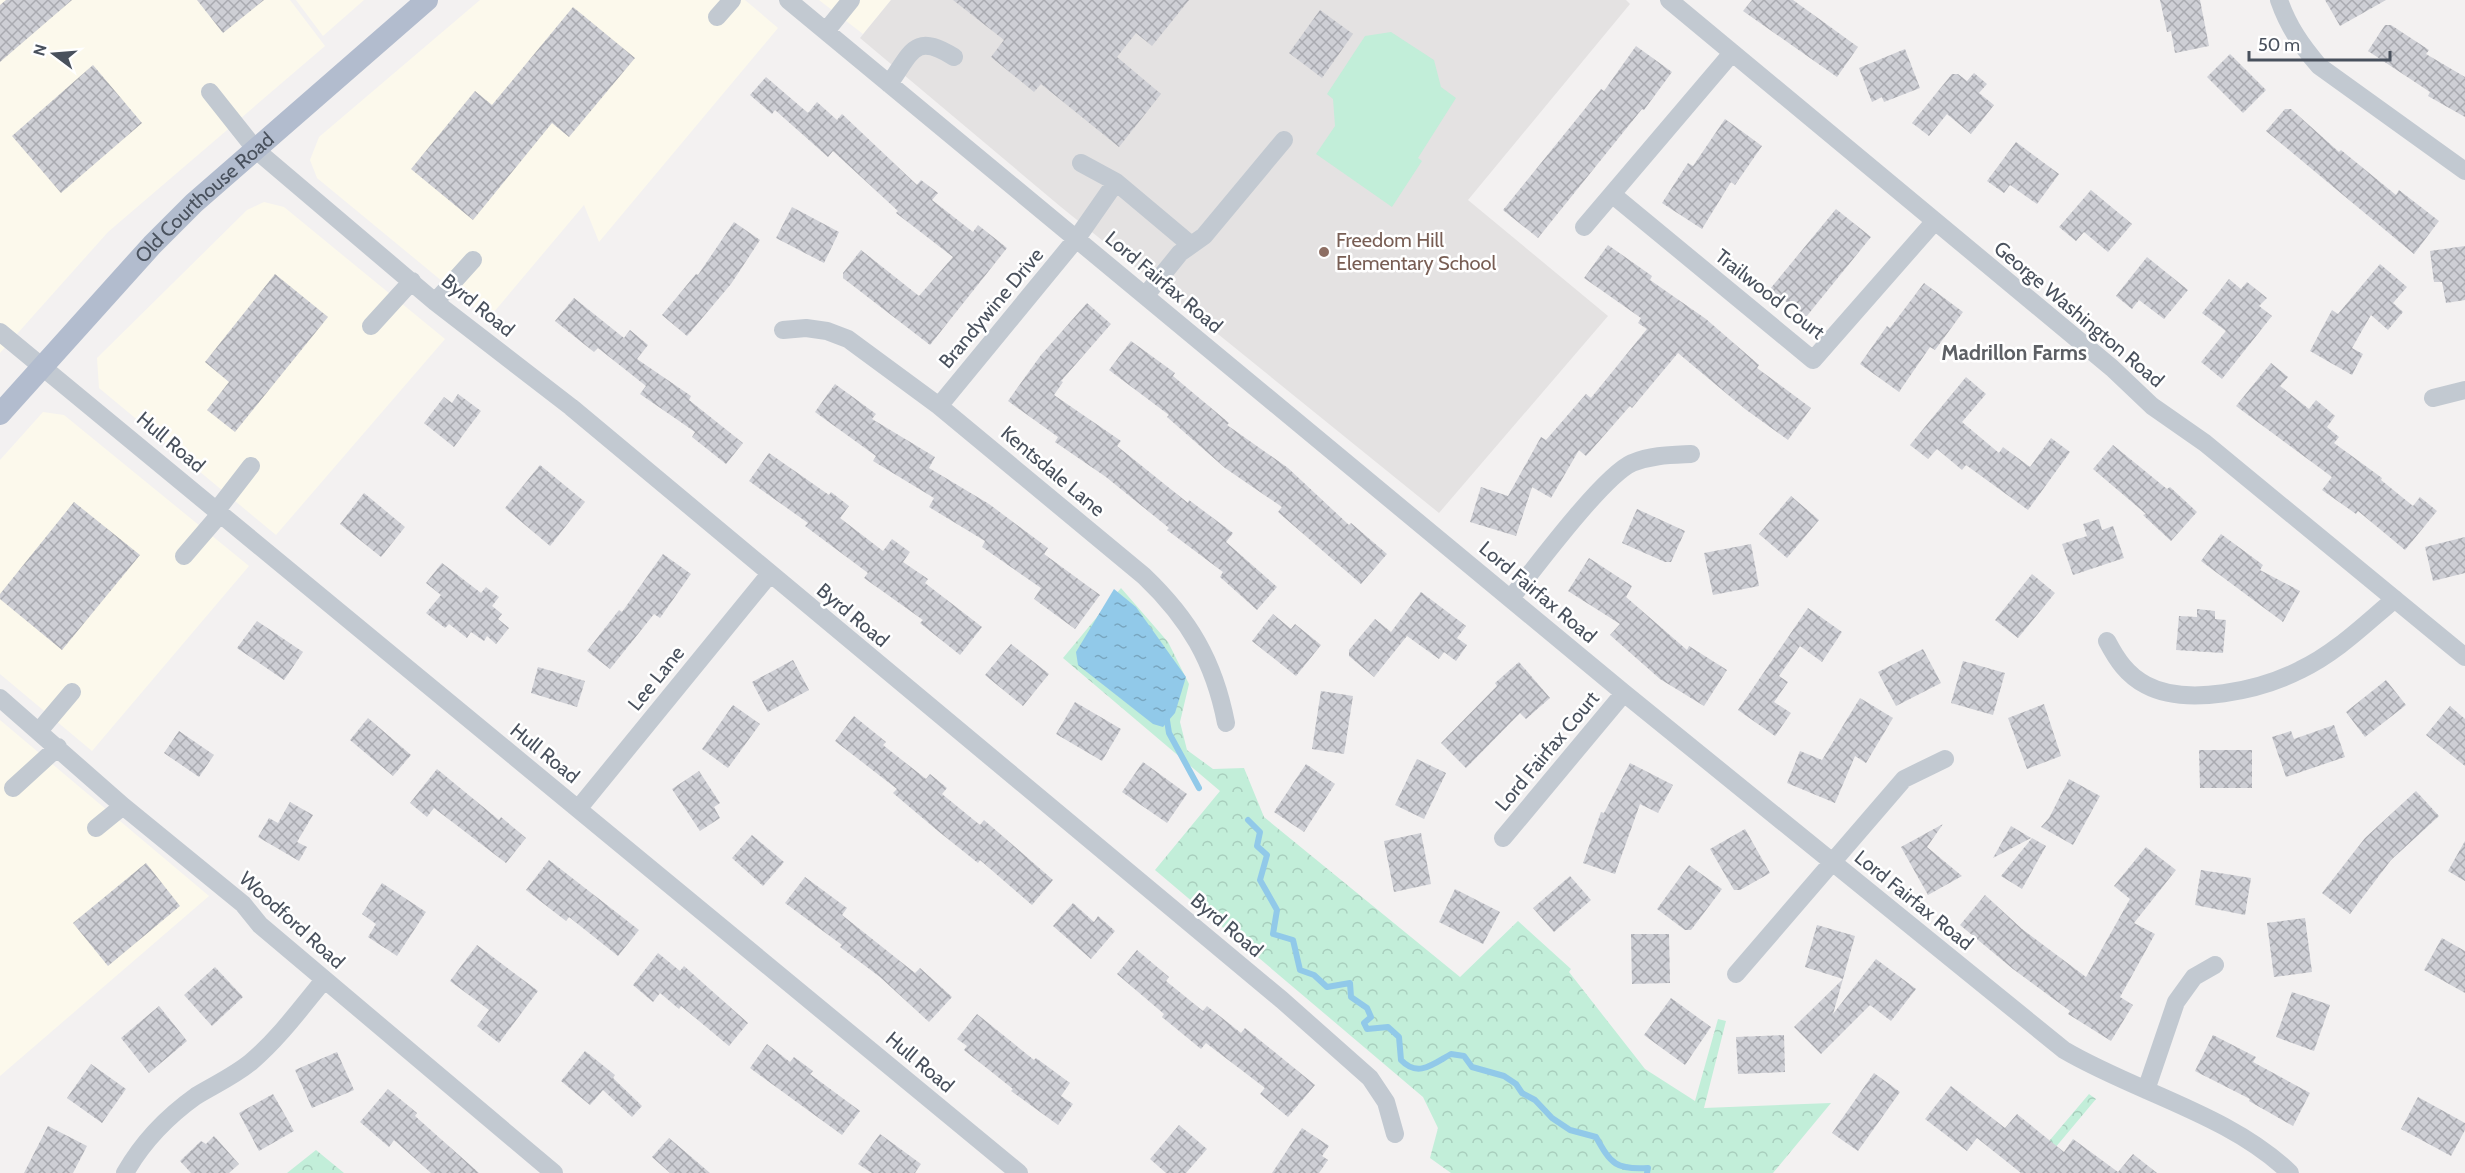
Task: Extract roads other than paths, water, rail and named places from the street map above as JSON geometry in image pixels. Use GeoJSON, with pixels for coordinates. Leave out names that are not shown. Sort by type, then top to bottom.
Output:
{"type":"FeatureCollection","features":[{"type":"Feature","properties":{"kind":"main road","name":"Old Courthouse Road"},"geometry":{"type":"LineString","coordinates":[[0,414],[152,245],[194,203],[427,0]]}},
{"type":"Feature","properties":{"kind":"street"},"geometry":{"type":"LineString","coordinates":[[717,17],[732,0]]}},
{"type":"Feature","properties":{"kind":"street","name":"Lord Fairfax Road"},"geometry":{"type":"LineString","coordinates":[[788,0],[1624,693],[2064,1050],[2117,1079],[2146,1090],[2222,1127],[2290,1173]]}},
{"type":"Feature","properties":{"kind":"street"},"geometry":{"type":"LineString","coordinates":[[826,31],[851,0]]}},
{"type":"Feature","properties":{"kind":"street","name":"George Washington Road"},"geometry":{"type":"LineString","coordinates":[[1669,0],[2112,368],[2152,406],[2205,443],[2465,657]]}},
{"type":"Feature","properties":{"kind":"street"},"geometry":{"type":"LineString","coordinates":[[2279,0],[2292,30],[2319,66],[2465,171]]}},
{"type":"Feature","properties":{"kind":"street"},"geometry":{"type":"LineString","coordinates":[[889,84],[916,48],[925,44],[937,46],[954,57]]}},
{"type":"Feature","properties":{"kind":"street"},"geometry":{"type":"LineString","coordinates":[[1584,226],[1732,54]]}},
{"type":"Feature","properties":{"kind":"street","name":"Byrd Road"},"geometry":{"type":"LineString","coordinates":[[210,92],[256,150],[435,302],[571,407],[769,575],[1273,992],[1370,1078],[1386,1102],[1395,1134]]}},
{"type":"Feature","properties":{"kind":"street"},"geometry":{"type":"LineString","coordinates":[[1145,296],[1180,253],[1204,236],[1284,140]]}},
{"type":"Feature","properties":{"kind":"street"},"geometry":{"type":"LineString","coordinates":[[1081,163],[1116,182],[1191,244]]}},
{"type":"Feature","properties":{"kind":"street","name":"Brandywine Drive"},"geometry":{"type":"LineString","coordinates":[[939,406],[1077,238],[1116,182]]}},
{"type":"Feature","properties":{"kind":"street","name":"Trailwood Court"},"geometry":{"type":"LineString","coordinates":[[1613,195],[1813,360],[1935,221]]}},
{"type":"Feature","properties":{"kind":"street"},"geometry":{"type":"LineString","coordinates":[[435,302],[473,260]]}},
{"type":"Feature","properties":{"kind":"street"},"geometry":{"type":"LineString","coordinates":[[371,326],[412,281]]}},
{"type":"Feature","properties":{"kind":"street","name":"Kentsdale Lane"},"geometry":{"type":"LineString","coordinates":[[783,330],[806,328],[827,331],[848,339],[939,406],[1144,576],[1165,597],[1189,627],[1206,657],[1220,688],[1226,723]]}},
{"type":"Feature","properties":{"kind":"street","name":"Hull Road"},"geometry":{"type":"LineString","coordinates":[[0,332],[43,365],[1019,1173]]}},
{"type":"Feature","properties":{"kind":"street"},"geometry":{"type":"LineString","coordinates":[[2433,398],[2465,390]]}},
{"type":"Feature","properties":{"kind":"street"},"geometry":{"type":"LineString","coordinates":[[1511,598],[1600,492],[1629,464],[1653,456],[1691,454]]}},
{"type":"Feature","properties":{"kind":"street"},"geometry":{"type":"LineString","coordinates":[[184,556],[251,466]]}},
{"type":"Feature","properties":{"kind":"street","name":"Lee Lane"},"geometry":{"type":"LineString","coordinates":[[578,809],[769,575]]}},
{"type":"Feature","properties":{"kind":"street"},"geometry":{"type":"LineString","coordinates":[[2107,642],[2117,660],[2130,675],[2154,689],[2211,694],[2242,691],[2270,684],[2301,670],[2331,652],[2395,599]]}},
{"type":"Feature","properties":{"kind":"street"},"geometry":{"type":"LineString","coordinates":[[39,731],[72,692]]}},
{"type":"Feature","properties":{"kind":"street","name":"Lord Fairfax Court"},"geometry":{"type":"LineString","coordinates":[[1503,838],[1624,693]]}},
{"type":"Feature","properties":{"kind":"street","name":"Woodford Road"},"geometry":{"type":"LineString","coordinates":[[0,698],[123,806],[243,904],[260,925],[324,980],[554,1173]]}},
{"type":"Feature","properties":{"kind":"street"},"geometry":{"type":"LineString","coordinates":[[13,788],[58,747]]}},
{"type":"Feature","properties":{"kind":"street"},"geometry":{"type":"LineString","coordinates":[[1736,974],[1830,861],[1904,778],[1945,759]]}},
{"type":"Feature","properties":{"kind":"street"},"geometry":{"type":"LineString","coordinates":[[96,828],[123,806]]}},
{"type":"Feature","properties":{"kind":"street"},"geometry":{"type":"LineString","coordinates":[[2146,1090],[2176,1002],[2194,977],[2215,965]]}},
{"type":"Feature","properties":{"kind":"street"},"geometry":{"type":"LineString","coordinates":[[125,1173],[146,1142],[168,1118],[196,1097],[250,1063],[278,1036],[324,980]]}},
{"type":"Feature","properties":{"kind":"water"},"geometry":{"type":"Polygon","coordinates":[[[1114,589],[1136,607],[1186,677],[1175,713],[1163,727],[1153,724],[1078,665],[1076,652],[1114,589]]]}},
{"type":"Feature","properties":{"kind":"waterway"},"geometry":{"type":"LineString","coordinates":[[1166,714],[1169,733],[1199,788]]}},
{"type":"Feature","properties":{"kind":"waterway"},"geometry":{"type":"LineString","coordinates":[[1248,820],[1260,832],[1257,846],[1267,855],[1260,880],[1277,910],[1273,934],[1293,940],[1300,970],[1314,975],[1327,987],[1350,983],[1351,997],[1367,1008],[1371,1017],[1364,1023],[1367,1029],[1388,1027],[1399,1037],[1401,1060],[1413,1068],[1420,1069],[1451,1054],[1464,1056],[1472,1067],[1504,1076],[1516,1084],[1522,1093],[1535,1100],[1552,1118],[1570,1130],[1596,1137],[1606,1154],[1616,1163],[1628,1168],[1648,1168],[1647,1173]]}},
{"type":"Feature","properties":{"kind":"place","name":"Freedom Hill Elementary School"},"geometry":{"type":"Point","coordinates":[1324,252]}},
{"type":"Feature","properties":{"kind":"district","name":"Madrillon Farms"},"geometry":{"type":"Point","coordinates":[2014,353]}}]}
